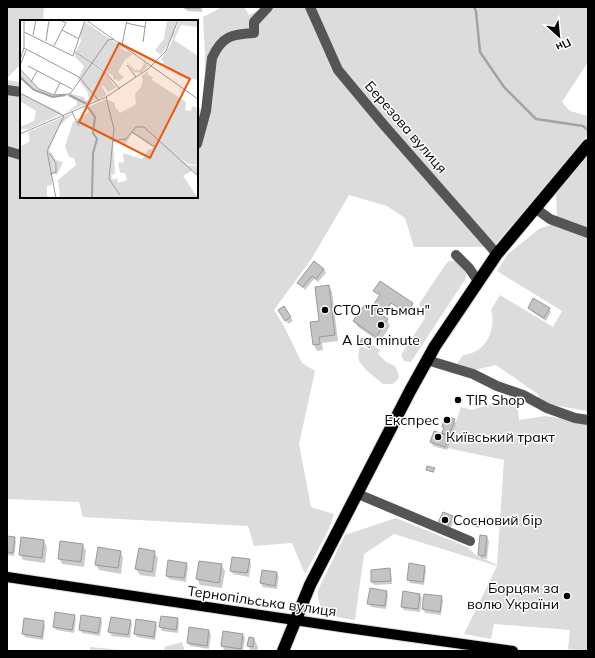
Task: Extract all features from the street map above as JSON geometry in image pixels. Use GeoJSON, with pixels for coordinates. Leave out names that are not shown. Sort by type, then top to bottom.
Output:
{"type":"FeatureCollection","features":[{"type":"Feature","properties":{"kind":"highway"},"geometry":{"type":"LineString","coordinates":[[282,651],[310,585],[410,390],[427,360],[496,254],[588,145]]}},
{"type":"Feature","properties":{"kind":"main road","name":"Тернопільська вулиця"},"geometry":{"type":"LineString","coordinates":[[7,577],[513,651]]}},
{"type":"Feature","properties":{"kind":"street"},"geometry":{"type":"LineString","coordinates":[[198,136],[201,110],[212,58],[216,50],[222,42],[233,35],[254,33],[254,22],[268,7]]}},
{"type":"Feature","properties":{"kind":"street","name":"Березова вулиця"},"geometry":{"type":"LineString","coordinates":[[310,7],[338,70],[496,254]]}},
{"type":"Feature","properties":{"kind":"street"},"geometry":{"type":"LineString","coordinates":[[7,90],[20,92]]}},
{"type":"Feature","properties":{"kind":"street"},"geometry":{"type":"LineString","coordinates":[[7,151],[20,155]]}},
{"type":"Feature","properties":{"kind":"street"},"geometry":{"type":"LineString","coordinates":[[535,208],[550,219],[588,233]]}},
{"type":"Feature","properties":{"kind":"street"},"geometry":{"type":"LineString","coordinates":[[456,255],[469,268],[478,281]]}},
{"type":"Feature","properties":{"kind":"street"},"geometry":{"type":"LineString","coordinates":[[427,360],[473,374],[497,386],[522,395],[547,408],[575,418],[588,420]]}},
{"type":"Feature","properties":{"kind":"street"},"geometry":{"type":"LineString","coordinates":[[358,494],[470,541]]}},
{"type":"Feature","properties":{"kind":"shaded area"},"geometry":{"type":"Polygon","coordinates":[[[7,7],[44,7],[43,20],[20,20],[20,65],[7,78],[7,7]]]}},
{"type":"Feature","properties":{"kind":"shaded area"},"geometry":{"type":"Polygon","coordinates":[[[222,7],[244,7],[249,15],[259,10],[261,7],[588,7],[588,62],[562,102],[570,111],[588,116],[588,135],[493,247],[414,247],[405,218],[387,206],[349,195],[312,258],[274,310],[284,326],[302,363],[315,371],[299,444],[311,507],[334,514],[329,529],[305,574],[292,543],[254,546],[248,526],[83,517],[79,502],[7,499],[7,80],[20,82],[20,198],[198,198],[198,108],[204,109],[205,57],[203,17],[222,7]]]}},
{"type":"Feature","properties":{"kind":"shaded area"},"geometry":{"type":"Polygon","coordinates":[[[588,154],[588,411],[547,404],[537,400],[539,395],[496,365],[474,370],[457,364],[463,355],[471,354],[478,350],[488,340],[492,325],[491,310],[500,295],[553,327],[562,311],[497,271],[508,254],[539,229],[557,222],[556,193],[588,154]]]}},
{"type":"Feature","properties":{"kind":"shaded area"},"geometry":{"type":"Polygon","coordinates":[[[449,261],[455,261],[467,271],[466,278],[411,362],[404,361],[401,355],[425,318],[419,304],[449,261]]]}},
{"type":"Feature","properties":{"kind":"shaded area"},"geometry":{"type":"Polygon","coordinates":[[[360,345],[369,350],[372,345],[380,350],[378,354],[386,362],[395,366],[399,376],[393,384],[383,384],[366,370],[359,361],[358,355],[360,345]]]}},
{"type":"Feature","properties":{"kind":"shaded area"},"geometry":{"type":"Polygon","coordinates":[[[508,399],[517,401],[519,420],[545,416],[588,422],[588,651],[568,649],[570,630],[494,624],[491,639],[464,634],[497,566],[394,534],[364,554],[355,620],[340,618],[324,610],[320,605],[318,590],[345,535],[396,518],[467,547],[476,555],[497,565],[504,460],[447,448],[461,407],[472,410],[508,399]]]}},
{"type":"Feature","properties":{"kind":"shaded area"},"geometry":{"type":"Polygon","coordinates":[[[182,642],[185,651],[165,651],[164,647],[182,642]]]}},
{"type":"Feature","properties":{"kind":"shaded area"},"geometry":{"type":"Polygon","coordinates":[[[90,647],[132,651],[90,651],[90,647]]]}},
{"type":"Feature","properties":{"kind":"building"},"geometry":{"type":"Polygon","coordinates":[[[200,7],[200,8],[184,8],[200,7]]]}},
{"type":"Feature","properties":{"kind":"building"},"geometry":{"type":"Polygon","coordinates":[[[314,261],[324,269],[316,279],[312,276],[303,287],[297,283],[314,261]]]}},
{"type":"Feature","properties":{"kind":"building"},"geometry":{"type":"Polygon","coordinates":[[[380,281],[413,303],[407,313],[391,303],[382,316],[371,308],[380,295],[373,291],[380,281]]]}},
{"type":"Feature","properties":{"kind":"building","name":"СТО \"Гетьман\""},"geometry":{"type":"Polygon","coordinates":[[[329,285],[335,335],[319,337],[320,344],[313,345],[310,322],[319,321],[315,287],[329,285]]]}},
{"type":"Feature","properties":{"kind":"building"},"geometry":{"type":"Polygon","coordinates":[[[533,298],[550,308],[544,318],[528,308],[533,298]]]}},
{"type":"Feature","properties":{"kind":"building"},"geometry":{"type":"Polygon","coordinates":[[[365,304],[388,319],[376,337],[353,321],[365,304]]]}},
{"type":"Feature","properties":{"kind":"building"},"geometry":{"type":"Polygon","coordinates":[[[284,306],[291,317],[285,321],[278,310],[284,306]]]}},
{"type":"Feature","properties":{"kind":"building"},"geometry":{"type":"Polygon","coordinates":[[[362,338],[366,341],[364,345],[360,342],[362,338]]]}},
{"type":"Feature","properties":{"kind":"building"},"geometry":{"type":"Polygon","coordinates":[[[367,342],[372,345],[369,348],[365,345],[367,342]]]}},
{"type":"Feature","properties":{"kind":"building"},"geometry":{"type":"Polygon","coordinates":[[[445,416],[455,419],[449,436],[442,433],[445,416]]]}},
{"type":"Feature","properties":{"kind":"building"},"geometry":{"type":"Polygon","coordinates":[[[434,431],[449,436],[445,447],[430,442],[434,431]]]}},
{"type":"Feature","properties":{"kind":"building"},"geometry":{"type":"Polygon","coordinates":[[[427,466],[435,468],[433,472],[426,470],[427,466]]]}},
{"type":"Feature","properties":{"kind":"building"},"geometry":{"type":"Polygon","coordinates":[[[443,512],[453,516],[446,531],[436,527],[443,512]]]}},
{"type":"Feature","properties":{"kind":"building"},"geometry":{"type":"Polygon","coordinates":[[[475,521],[480,521],[479,527],[474,526],[475,521]]]}},
{"type":"Feature","properties":{"kind":"building"},"geometry":{"type":"Polygon","coordinates":[[[480,535],[487,536],[485,556],[478,555],[480,535]]]}},
{"type":"Feature","properties":{"kind":"building"},"geometry":{"type":"Polygon","coordinates":[[[7,536],[15,537],[13,553],[7,552],[7,536]]]}},
{"type":"Feature","properties":{"kind":"building"},"geometry":{"type":"Polygon","coordinates":[[[21,537],[44,540],[42,558],[19,555],[21,537]]]}},
{"type":"Feature","properties":{"kind":"building"},"geometry":{"type":"Polygon","coordinates":[[[60,541],[83,544],[81,562],[58,559],[60,541]]]}},
{"type":"Feature","properties":{"kind":"building"},"geometry":{"type":"Polygon","coordinates":[[[98,547],[121,551],[118,568],[95,565],[98,547]]]}},
{"type":"Feature","properties":{"kind":"building"},"geometry":{"type":"Polygon","coordinates":[[[139,548],[155,551],[152,572],[135,569],[139,548]]]}},
{"type":"Feature","properties":{"kind":"building"},"geometry":{"type":"Polygon","coordinates":[[[232,557],[250,559],[247,573],[230,571],[232,557]]]}},
{"type":"Feature","properties":{"kind":"building"},"geometry":{"type":"Polygon","coordinates":[[[168,560],[187,563],[184,578],[166,576],[168,560]]]}},
{"type":"Feature","properties":{"kind":"building"},"geometry":{"type":"Polygon","coordinates":[[[199,561],[222,564],[219,583],[196,579],[199,561]]]}},
{"type":"Feature","properties":{"kind":"building"},"geometry":{"type":"Polygon","coordinates":[[[409,563],[425,566],[423,582],[407,580],[409,563]]]}},
{"type":"Feature","properties":{"kind":"building"},"geometry":{"type":"Polygon","coordinates":[[[390,568],[391,581],[371,582],[371,570],[390,568]]]}},
{"type":"Feature","properties":{"kind":"building"},"geometry":{"type":"Polygon","coordinates":[[[262,570],[277,572],[275,586],[260,583],[262,570]]]}},
{"type":"Feature","properties":{"kind":"building"},"geometry":{"type":"Polygon","coordinates":[[[370,588],[387,591],[385,606],[367,604],[370,588]]]}},
{"type":"Feature","properties":{"kind":"building"},"geometry":{"type":"Polygon","coordinates":[[[403,591],[420,594],[418,609],[401,607],[403,591]]]}},
{"type":"Feature","properties":{"kind":"building"},"geometry":{"type":"Polygon","coordinates":[[[424,594],[442,596],[440,612],[422,609],[424,594]]]}},
{"type":"Feature","properties":{"kind":"building"},"geometry":{"type":"Polygon","coordinates":[[[55,612],[75,615],[72,630],[53,627],[55,612]]]}},
{"type":"Feature","properties":{"kind":"building"},"geometry":{"type":"Polygon","coordinates":[[[81,615],[101,618],[98,633],[79,630],[81,615]]]}},
{"type":"Feature","properties":{"kind":"building"},"geometry":{"type":"Polygon","coordinates":[[[161,616],[178,618],[176,630],[159,627],[161,616]]]}},
{"type":"Feature","properties":{"kind":"building"},"geometry":{"type":"Polygon","coordinates":[[[111,617],[131,620],[128,635],[108,632],[111,617]]]}},
{"type":"Feature","properties":{"kind":"building"},"geometry":{"type":"Polygon","coordinates":[[[24,618],[44,621],[42,637],[22,634],[24,618]]]}},
{"type":"Feature","properties":{"kind":"building"},"geometry":{"type":"Polygon","coordinates":[[[136,619],[156,622],[154,637],[134,634],[136,619]]]}},
{"type":"Feature","properties":{"kind":"building"},"geometry":{"type":"Polygon","coordinates":[[[189,627],[209,630],[207,646],[187,643],[189,627]]]}},
{"type":"Feature","properties":{"kind":"building"},"geometry":{"type":"Polygon","coordinates":[[[223,631],[243,634],[241,649],[221,646],[223,631]]]}},
{"type":"Feature","properties":{"kind":"building"},"geometry":{"type":"Polygon","coordinates":[[[249,637],[254,638],[253,647],[247,646],[249,637]]]}},
{"type":"Feature","properties":{"kind":"waterway"},"geometry":{"type":"LineString","coordinates":[[474,7],[476,11],[480,52],[504,87],[536,119],[583,126],[588,130]]}},
{"type":"Feature","properties":{"kind":"place","name":"СТО \"Гетьман\""},"geometry":{"type":"Point","coordinates":[325,310]}},
{"type":"Feature","properties":{"kind":"place","name":"A La minute"},"geometry":{"type":"Point","coordinates":[381,325]}},
{"type":"Feature","properties":{"kind":"place","name":"TIR Shop"},"geometry":{"type":"Point","coordinates":[458,400]}},
{"type":"Feature","properties":{"kind":"place","name":"Експрес"},"geometry":{"type":"Point","coordinates":[447,420]}},
{"type":"Feature","properties":{"kind":"place","name":"Київський тракт"},"geometry":{"type":"Point","coordinates":[438,437]}},
{"type":"Feature","properties":{"kind":"place","name":"Сосновий бір"},"geometry":{"type":"Point","coordinates":[445,520]}},
{"type":"Feature","properties":{"kind":"place","name":"Борцям за волю України"},"geometry":{"type":"Point","coordinates":[567,596]}}]}
